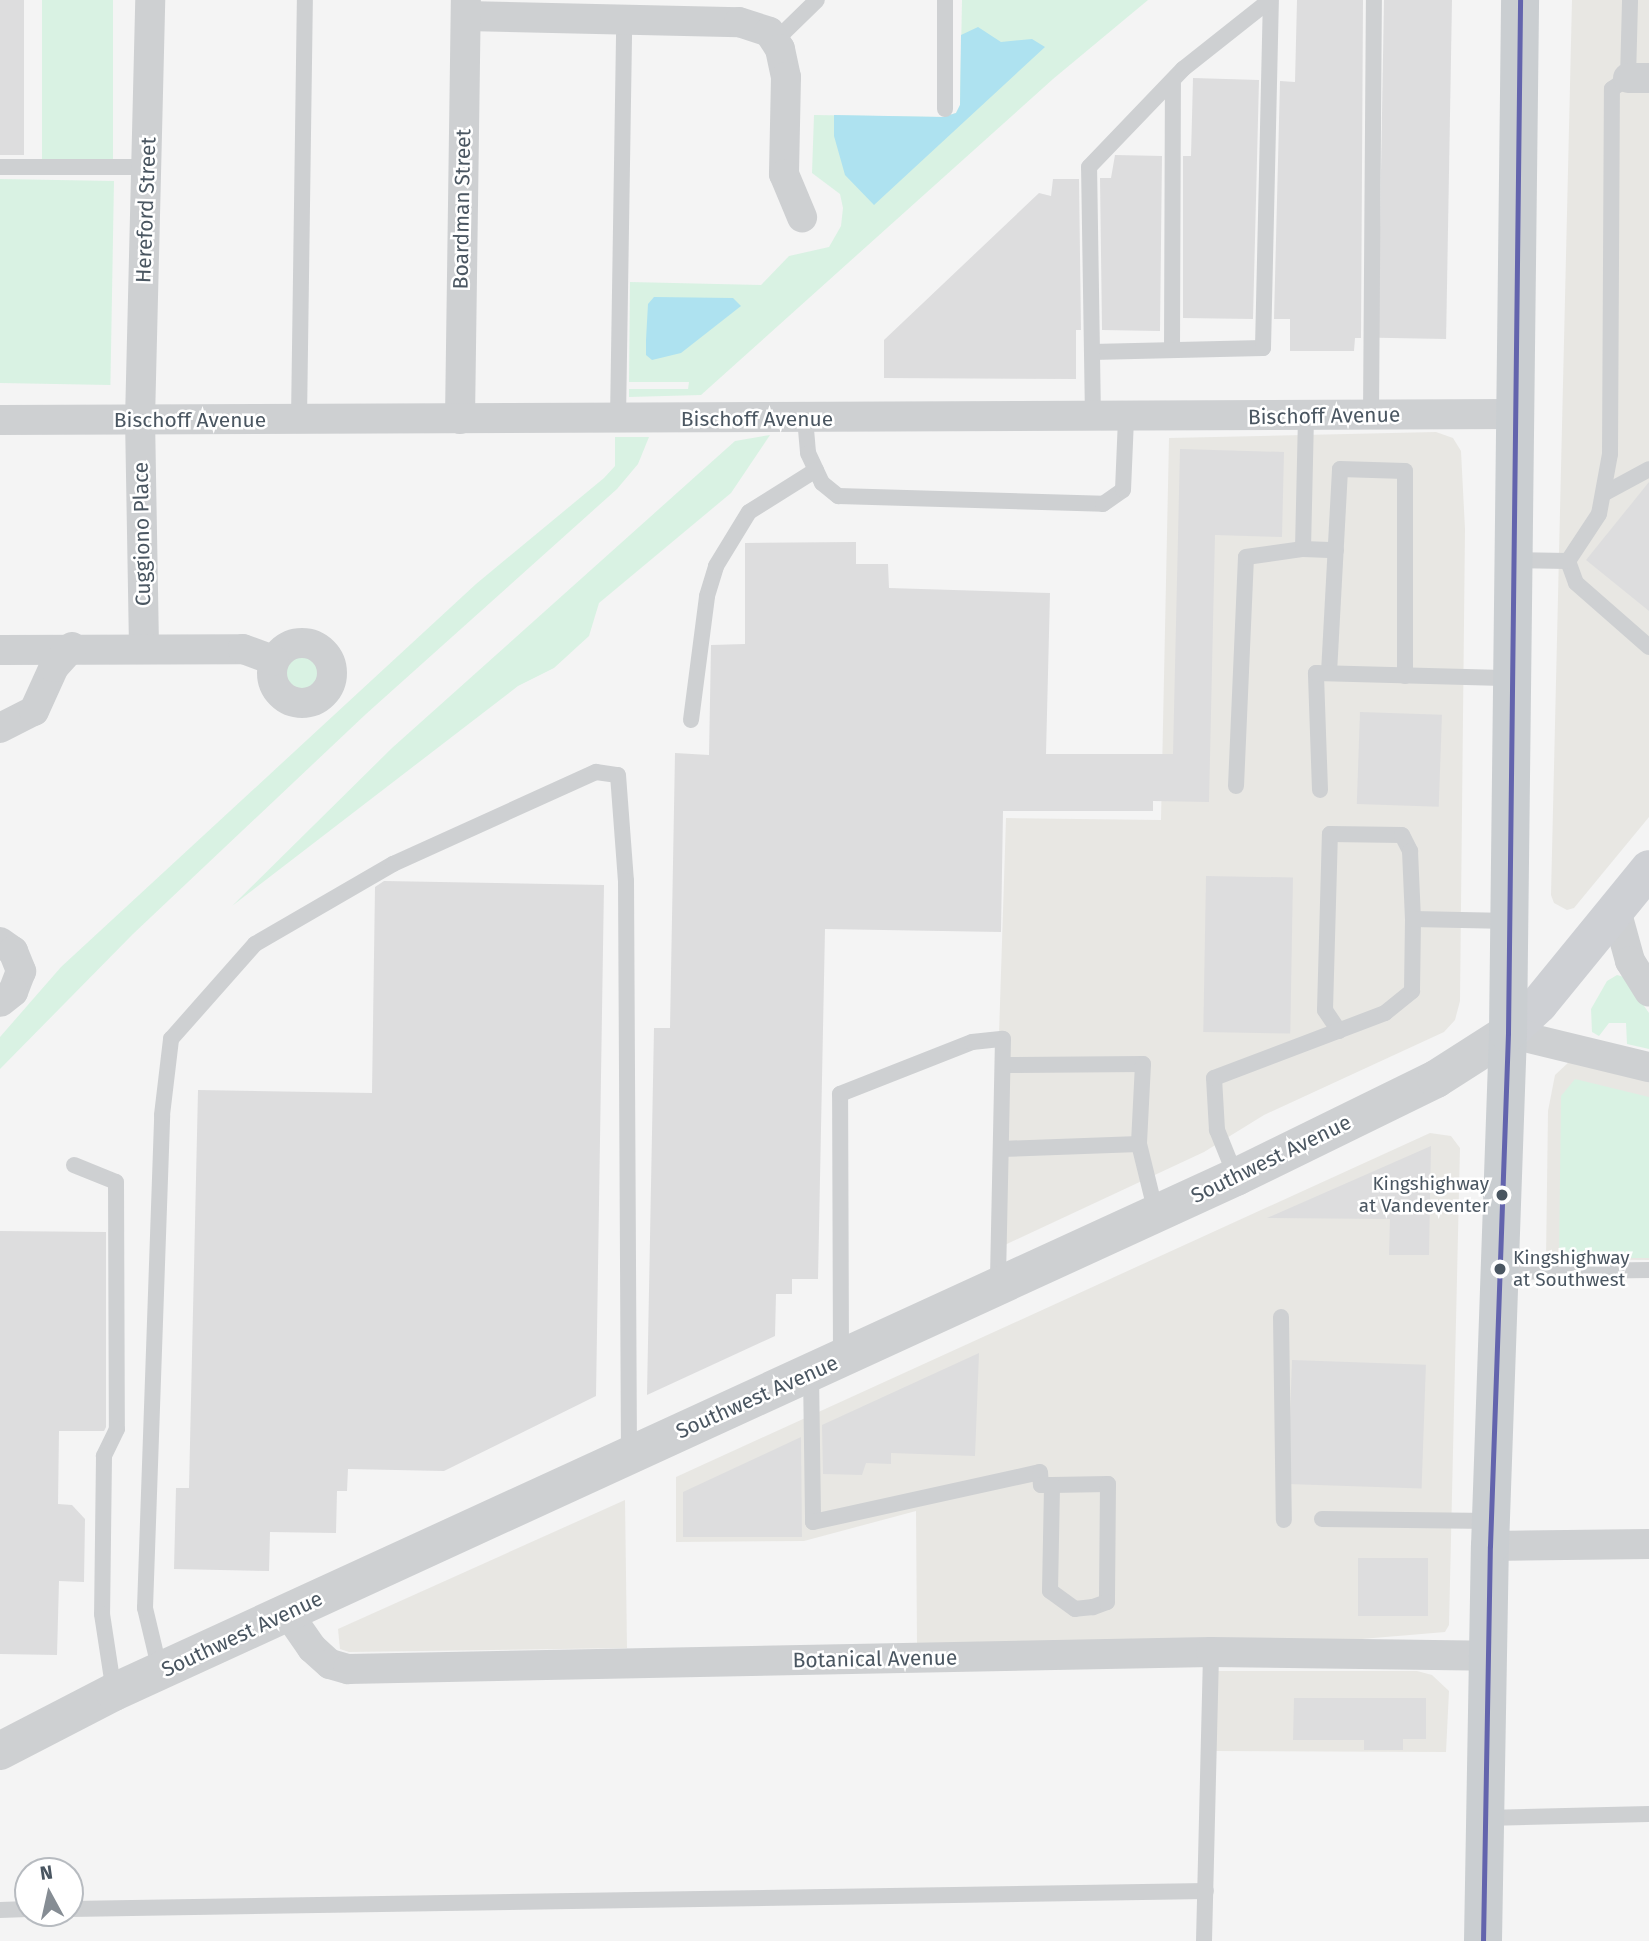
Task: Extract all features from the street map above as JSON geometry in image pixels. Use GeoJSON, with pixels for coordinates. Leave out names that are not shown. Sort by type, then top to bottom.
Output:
{"type":"FeatureCollection","features":[{"type":"Feature","properties":{"kind":"main road"},"geometry":{"type":"LineString","coordinates":[[1483,1941],[1491,1534],[1508,1033],[1520,0]]}},
{"type":"Feature","properties":{"kind":"main road"},"geometry":{"type":"LineString","coordinates":[[1508,1033],[1539,1004],[1649,869]]}},
{"type":"Feature","properties":{"kind":"street","name":"Hereford Street"},"geometry":{"type":"LineString","coordinates":[[140,420],[150,0]]}},
{"type":"Feature","properties":{"kind":"street"},"geometry":{"type":"LineString","coordinates":[[466,8],[624,19],[739,22],[757,26],[776,40],[786,77],[784,174],[790,198],[802,217]]}},
{"type":"Feature","properties":{"kind":"street","name":"Boardman Street"},"geometry":{"type":"LineString","coordinates":[[460,419],[466,8]]}},
{"type":"Feature","properties":{"kind":"street","name":"Bischoff Avenue"},"geometry":{"type":"LineString","coordinates":[[0,420],[1126,418],[1515,414]]}},
{"type":"Feature","properties":{"kind":"street","name":"Cuggiono Place"},"geometry":{"type":"LineString","coordinates":[[140,420],[144,648]]}},
{"type":"Feature","properties":{"kind":"street"},"geometry":{"type":"LineString","coordinates":[[0,729],[34,711],[54,667],[72,647]]}},
{"type":"Feature","properties":{"kind":"street"},"geometry":{"type":"LineString","coordinates":[[0,650],[72,647],[243,649],[274,660]]}},
{"type":"Feature","properties":{"kind":"street"},"geometry":{"type":"LineString","coordinates":[[1616,910],[1630,961],[1649,992]]}},
{"type":"Feature","properties":{"kind":"street"},"geometry":{"type":"LineString","coordinates":[[0,942],[13,951],[21,971],[13,992],[0,1002]]}},
{"type":"Feature","properties":{"kind":"street"},"geometry":{"type":"LineString","coordinates":[[1508,1033],[1649,1067]]}},
{"type":"Feature","properties":{"kind":"street","name":"Southwest Avenue"},"geometry":{"type":"LineString","coordinates":[[0,1751],[114,1692],[1236,1177],[1436,1079],[1508,1033]]}},
{"type":"Feature","properties":{"kind":"street"},"geometry":{"type":"LineString","coordinates":[[1491,1534],[1649,1544]]}},
{"type":"Feature","properties":{"kind":"street","name":"Botanical Avenue"},"geometry":{"type":"LineString","coordinates":[[287,1612],[312,1648],[330,1664],[348,1669],[1211,1652],[1488,1656]]}},
{"type":"Feature","properties":{"kind":"lane"},"geometry":{"type":"LineString","coordinates":[[299,420],[305,0]]}},
{"type":"Feature","properties":{"kind":"lane"},"geometry":{"type":"LineString","coordinates":[[776,40],[817,0]]}},
{"type":"Feature","properties":{"kind":"lane"},"geometry":{"type":"LineString","coordinates":[[945,0],[945,108]]}},
{"type":"Feature","properties":{"kind":"lane"},"geometry":{"type":"LineString","coordinates":[[1093,418],[1089,167],[1173,80],[1270,0]]}},
{"type":"Feature","properties":{"kind":"lane"},"geometry":{"type":"LineString","coordinates":[[1092,352],[1263,348],[1270,0]]}},
{"type":"Feature","properties":{"kind":"lane"},"geometry":{"type":"LineString","coordinates":[[1371,415],[1374,0]]}},
{"type":"Feature","properties":{"kind":"lane"},"geometry":{"type":"LineString","coordinates":[[1568,561],[1599,514],[1610,454],[1612,89],[1639,78],[1630,0]]}},
{"type":"Feature","properties":{"kind":"lane"},"geometry":{"type":"LineString","coordinates":[[618,419],[624,19]]}},
{"type":"Feature","properties":{"kind":"lane"},"geometry":{"type":"LineString","coordinates":[[1172,349],[1173,80]]}},
{"type":"Feature","properties":{"kind":"lane"},"geometry":{"type":"LineString","coordinates":[[0,166],[148,167]]}},
{"type":"Feature","properties":{"kind":"lane"},"geometry":{"type":"LineString","coordinates":[[1303,549],[1306,416]]}},
{"type":"Feature","properties":{"kind":"lane"},"geometry":{"type":"LineString","coordinates":[[805,418],[808,453],[822,482],[838,496],[1103,504],[1123,489],[1126,418]]}},
{"type":"Feature","properties":{"kind":"lane"},"geometry":{"type":"LineString","coordinates":[[1329,673],[1340,469],[1405,471],[1405,676]]}},
{"type":"Feature","properties":{"kind":"lane"},"geometry":{"type":"LineString","coordinates":[[691,720],[707,596],[716,566],[749,512],[816,470]]}},
{"type":"Feature","properties":{"kind":"lane"},"geometry":{"type":"LineString","coordinates":[[1603,494],[1649,470]]}},
{"type":"Feature","properties":{"kind":"lane"},"geometry":{"type":"LineString","coordinates":[[1236,786],[1246,557],[1303,549],[1336,550]]}},
{"type":"Feature","properties":{"kind":"lane"},"geometry":{"type":"LineString","coordinates":[[1513,560],[1568,561]]}},
{"type":"Feature","properties":{"kind":"lane"},"geometry":{"type":"LineString","coordinates":[[1568,561],[1576,583],[1649,647]]}},
{"type":"Feature","properties":{"kind":"lane"},"geometry":{"type":"LineString","coordinates":[[1320,790],[1316,673],[1513,678]]}},
{"type":"Feature","properties":{"kind":"lane"},"geometry":{"type":"LineString","coordinates":[[160,1671],[145,1608],[162,1115],[171,1039],[255,944],[393,864],[596,772],[618,775],[625,881],[629,1455]]}},
{"type":"Feature","properties":{"kind":"lane"},"geometry":{"type":"LineString","coordinates":[[1236,1177],[1217,1130],[1214,1079],[1339,1031],[1385,1013],[1412,991],[1410,851],[1402,835],[1330,834],[1325,1010],[1339,1031]]}},
{"type":"Feature","properties":{"kind":"lane"},"geometry":{"type":"LineString","coordinates":[[1413,919],[1510,920]]}},
{"type":"Feature","properties":{"kind":"lane"},"geometry":{"type":"LineString","coordinates":[[998,1287],[1003,1039],[972,1042],[841,1094],[826,1366],[813,1522],[1040,1472],[1041,1485],[1108,1484],[1107,1602],[1075,1609],[1050,1591],[1052,1485]]}},
{"type":"Feature","properties":{"kind":"lane"},"geometry":{"type":"LineString","coordinates":[[1003,1065],[1143,1064],[1139,1144],[1156,1214]]}},
{"type":"Feature","properties":{"kind":"lane"},"geometry":{"type":"LineString","coordinates":[[1001,1149],[1139,1144]]}},
{"type":"Feature","properties":{"kind":"lane"},"geometry":{"type":"LineString","coordinates":[[74,1165],[116,1182],[117,1429],[104,1456],[102,1614],[114,1692]]}},
{"type":"Feature","properties":{"kind":"lane"},"geometry":{"type":"LineString","coordinates":[[1499,1272],[1649,1270]]}},
{"type":"Feature","properties":{"kind":"lane"},"geometry":{"type":"LineString","coordinates":[[1281,1317],[1284,1520]]}},
{"type":"Feature","properties":{"kind":"lane"},"geometry":{"type":"LineString","coordinates":[[1322,1519],[1491,1534]]}},
{"type":"Feature","properties":{"kind":"lane"},"geometry":{"type":"LineString","coordinates":[[1204,1941],[1211,1652]]}},
{"type":"Feature","properties":{"kind":"lane"},"geometry":{"type":"LineString","coordinates":[[1486,1818],[1649,1814]]}},
{"type":"Feature","properties":{"kind":"lane"},"geometry":{"type":"LineString","coordinates":[[84,1909],[1206,1891]]}},
{"type":"Feature","properties":{"kind":"shaded area"},"geometry":{"type":"Polygon","coordinates":[[[1572,0],[1649,0],[1649,817],[1574,908],[1567,910],[1554,903],[1551,895],[1572,0]]]}},
{"type":"Feature","properties":{"kind":"shaded area"},"geometry":{"type":"Polygon","coordinates":[[[1436,432],[1453,438],[1461,451],[1465,529],[1460,1001],[1455,1020],[1444,1032],[1264,1115],[1204,1152],[992,1251],[1006,818],[1161,820],[1169,438],[1436,432]]]}},
{"type":"Feature","properties":{"kind":"shaded area"},"geometry":{"type":"Polygon","coordinates":[[[1570,1061],[1649,1081],[1649,1260],[1546,1259],[1548,1111],[1555,1075],[1570,1061]]]}},
{"type":"Feature","properties":{"kind":"shaded area"},"geometry":{"type":"Polygon","coordinates":[[[1430,1133],[1451,1136],[1460,1148],[1449,1625],[1445,1632],[1350,1640],[917,1645],[916,1511],[804,1541],[676,1542],[676,1477],[1430,1133]]]}},
{"type":"Feature","properties":{"kind":"shaded area"},"geometry":{"type":"Polygon","coordinates":[[[625,1500],[627,1648],[349,1652],[340,1649],[338,1629],[625,1500]]]}},
{"type":"Feature","properties":{"kind":"shaded area"},"geometry":{"type":"Polygon","coordinates":[[[1217,1671],[1417,1671],[1432,1675],[1449,1691],[1446,1752],[1214,1751],[1217,1671]]]}},
{"type":"Feature","properties":{"kind":"green space"},"geometry":{"type":"Polygon","coordinates":[[[42,0],[113,0],[113,159],[42,159],[42,0]]]}},
{"type":"Feature","properties":{"kind":"green space"},"geometry":{"type":"Polygon","coordinates":[[[962,0],[1148,0],[1053,79],[701,395],[629,397],[629,389],[688,389],[689,382],[629,382],[630,282],[761,285],[789,256],[829,247],[841,226],[843,208],[840,194],[812,173],[814,115],[943,117],[956,113],[960,105],[962,0]]]}},
{"type":"Feature","properties":{"kind":"green space"},"geometry":{"type":"Polygon","coordinates":[[[0,179],[114,181],[110,385],[0,383],[0,179]]]}},
{"type":"Feature","properties":{"kind":"green space"},"geometry":{"type":"Polygon","coordinates":[[[770,435],[731,493],[599,603],[589,636],[554,668],[518,686],[232,906],[392,748],[735,441],[770,435]]]}},
{"type":"Feature","properties":{"kind":"green space"},"geometry":{"type":"Polygon","coordinates":[[[615,437],[649,437],[638,464],[617,489],[366,714],[133,934],[0,1069],[0,1037],[61,967],[476,584],[604,478],[615,466],[615,437]]]}},
{"type":"Feature","properties":{"kind":"green space"},"geometry":{"type":"Polygon","coordinates":[[[302,656],[315,661],[320,674],[315,687],[302,692],[289,687],[284,674],[289,661],[302,656]]]}},
{"type":"Feature","properties":{"kind":"green space"},"geometry":{"type":"Polygon","coordinates":[[[1617,975],[1624,977],[1649,1013],[1649,1049],[1627,1044],[1626,1023],[1609,1023],[1599,1036],[1592,1032],[1591,1009],[1607,981],[1617,975]]]}},
{"type":"Feature","properties":{"kind":"green space"},"geometry":{"type":"Polygon","coordinates":[[[1575,1079],[1649,1097],[1649,1258],[1559,1258],[1561,1096],[1575,1079]]]}},
{"type":"Feature","properties":{"kind":"water"},"geometry":{"type":"Polygon","coordinates":[[[978,27],[1001,42],[1032,39],[1045,47],[874,205],[845,175],[834,136],[834,115],[943,117],[956,113],[960,105],[961,35],[978,27]]]}},
{"type":"Feature","properties":{"kind":"water"},"geometry":{"type":"Polygon","coordinates":[[[654,297],[733,298],[741,306],[681,353],[652,360],[646,355],[646,340],[648,304],[654,297]]]}},
{"type":"Feature","properties":{"kind":"building"},"geometry":{"type":"Polygon","coordinates":[[[0,0],[24,0],[24,155],[0,155],[0,0]]]}},
{"type":"Feature","properties":{"kind":"building"},"geometry":{"type":"Polygon","coordinates":[[[1297,0],[1363,0],[1361,338],[1355,338],[1354,351],[1290,351],[1290,319],[1274,319],[1280,81],[1295,82],[1297,0]]]}},
{"type":"Feature","properties":{"kind":"building"},"geometry":{"type":"Polygon","coordinates":[[[1384,0],[1452,0],[1446,339],[1378,338],[1384,0]]]}},
{"type":"Feature","properties":{"kind":"building"},"geometry":{"type":"Polygon","coordinates":[[[1193,78],[1259,80],[1253,319],[1183,318],[1183,156],[1191,156],[1193,78]]]}},
{"type":"Feature","properties":{"kind":"building"},"geometry":{"type":"Polygon","coordinates":[[[1115,155],[1162,156],[1160,331],[1102,330],[1100,178],[1111,178],[1115,155]]]}},
{"type":"Feature","properties":{"kind":"building"},"geometry":{"type":"Polygon","coordinates":[[[1053,179],[1079,179],[1081,330],[1076,330],[1076,379],[884,378],[884,340],[1039,193],[1051,196],[1053,179]]]}},
{"type":"Feature","properties":{"kind":"building"},"geometry":{"type":"Polygon","coordinates":[[[1180,449],[1284,452],[1282,537],[1215,535],[1209,802],[1153,801],[1153,811],[1003,811],[1001,932],[825,929],[818,1279],[792,1279],[792,1294],[776,1294],[775,1336],[647,1395],[654,1028],[670,1028],[675,753],[709,755],[711,645],[745,644],[745,543],[856,542],[856,564],[888,564],[889,588],[1050,593],[1046,754],[1173,754],[1180,449]]]}},
{"type":"Feature","properties":{"kind":"building"},"geometry":{"type":"Polygon","coordinates":[[[1649,482],[1649,611],[1586,560],[1649,482]]]}},
{"type":"Feature","properties":{"kind":"building"},"geometry":{"type":"Polygon","coordinates":[[[1360,712],[1442,715],[1439,807],[1357,804],[1360,712]]]}},
{"type":"Feature","properties":{"kind":"building"},"geometry":{"type":"Polygon","coordinates":[[[1206,876],[1293,878],[1290,1033],[1203,1032],[1206,876]]]}},
{"type":"Feature","properties":{"kind":"building"},"geometry":{"type":"Polygon","coordinates":[[[384,881],[604,885],[596,1396],[444,1471],[348,1469],[347,1491],[337,1491],[336,1533],[270,1532],[269,1571],[174,1569],[176,1488],[189,1488],[198,1090],[372,1093],[375,887],[384,881]]]}},
{"type":"Feature","properties":{"kind":"building"},"geometry":{"type":"Polygon","coordinates":[[[1431,1146],[1429,1255],[1389,1255],[1390,1219],[1267,1218],[1431,1146]]]}},
{"type":"Feature","properties":{"kind":"building"},"geometry":{"type":"Polygon","coordinates":[[[0,1231],[106,1232],[106,1427],[104,1431],[59,1431],[58,1504],[72,1505],[85,1519],[84,1582],[59,1581],[57,1655],[0,1654],[0,1231]]]}},
{"type":"Feature","properties":{"kind":"building"},"geometry":{"type":"Polygon","coordinates":[[[979,1353],[975,1456],[891,1453],[891,1464],[866,1463],[862,1475],[823,1474],[822,1425],[979,1353]]]}},
{"type":"Feature","properties":{"kind":"building"},"geometry":{"type":"Polygon","coordinates":[[[1292,1360],[1426,1365],[1422,1489],[1288,1484],[1292,1360]]]}},
{"type":"Feature","properties":{"kind":"building"},"geometry":{"type":"Polygon","coordinates":[[[801,1437],[802,1537],[683,1537],[683,1492],[801,1437]]]}},
{"type":"Feature","properties":{"kind":"building"},"geometry":{"type":"Polygon","coordinates":[[[1358,1558],[1428,1558],[1428,1616],[1358,1616],[1358,1558]]]}},
{"type":"Feature","properties":{"kind":"building"},"geometry":{"type":"Polygon","coordinates":[[[1294,1698],[1426,1698],[1426,1739],[1403,1739],[1403,1750],[1364,1750],[1364,1740],[1293,1740],[1294,1698]]]}},
{"type":"Feature","properties":{"kind":"transit line"},"geometry":{"type":"LineString","coordinates":[[1483,1941],[1490,1546],[1508,1033],[1520,0]]}},
{"type":"Feature","properties":{"kind":"place","name":"Kingshighway at Vandeventer"},"geometry":{"type":"Point","coordinates":[1502,1195]}},
{"type":"Feature","properties":{"kind":"place","name":"Kingshighway at Southwest"},"geometry":{"type":"Point","coordinates":[1500,1269]}}]}
